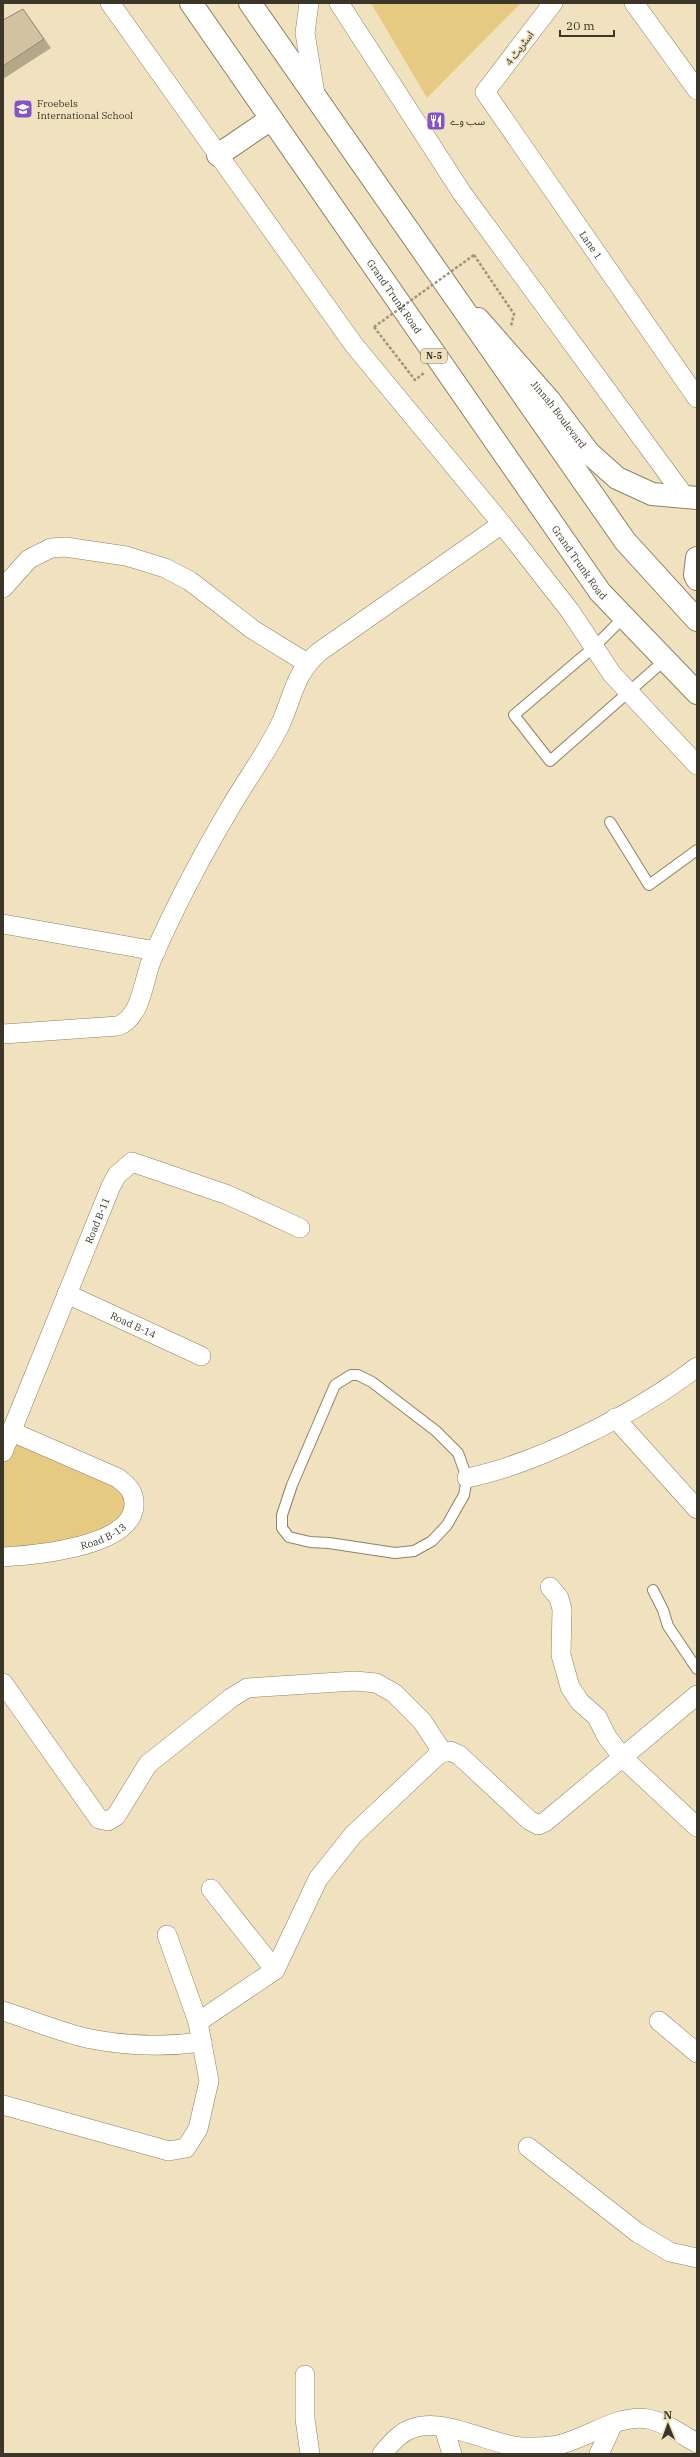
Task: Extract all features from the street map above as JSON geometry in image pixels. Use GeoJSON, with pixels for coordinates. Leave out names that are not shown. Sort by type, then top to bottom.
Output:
{"type":"FeatureCollection","features":[{"type":"Feature","properties":{"kind":"main road","name":"Grand Trunk Road"},"geometry":{"type":"LineString","coordinates":[[191,3],[600,592],[697,694]]}},
{"type":"Feature","properties":{"kind":"main road"},"geometry":{"type":"LineString","coordinates":[[250,3],[316,100],[625,541],[697,620]]}},
{"type":"Feature","properties":{"kind":"main road"},"geometry":{"type":"LineString","coordinates":[[218,155],[271,119]]}},
{"type":"Feature","properties":{"kind":"main road","name":"Jinnah Boulevard"},"geometry":{"type":"LineString","coordinates":[[447,287],[505,347],[589,453],[611,473],[617,478],[652,494],[691,497]]}},
{"type":"Feature","properties":{"kind":"main road"},"geometry":{"type":"LineString","coordinates":[[697,558],[695,575],[697,579]]}},
{"type":"Feature","properties":{"kind":"street"},"geometry":{"type":"LineString","coordinates":[[110,3],[354,345],[502,524],[570,611],[612,674],[697,765]]}},
{"type":"Feature","properties":{"kind":"street"},"geometry":{"type":"LineString","coordinates":[[309,3],[305,32],[316,100]]}},
{"type":"Feature","properties":{"kind":"street"},"geometry":{"type":"LineString","coordinates":[[339,3],[462,193],[691,497]]}},
{"type":"Feature","properties":{"kind":"street","name":"اسٹریٹ 4"},"geometry":{"type":"LineString","coordinates":[[485,92],[553,3]]}},
{"type":"Feature","properties":{"kind":"street"},"geometry":{"type":"LineString","coordinates":[[634,3],[697,90]]}},
{"type":"Feature","properties":{"kind":"street","name":"Lane 1"},"geometry":{"type":"LineString","coordinates":[[485,92],[697,398]]}},
{"type":"Feature","properties":{"kind":"street"},"geometry":{"type":"LineString","coordinates":[[3,1034],[118,1026],[127,1022],[135,1012],[146,974],[191,876],[280,725],[298,678],[307,663],[319,652],[502,524]]}},
{"type":"Feature","properties":{"kind":"street"},"geometry":{"type":"LineString","coordinates":[[3,588],[30,559],[50,548],[65,547],[126,556],[164,568],[190,580],[252,629],[307,663]]}},
{"type":"Feature","properties":{"kind":"street"},"geometry":{"type":"LineString","coordinates":[[3,924],[156,951]]}},
{"type":"Feature","properties":{"kind":"street","name":"Road B-11"},"geometry":{"type":"LineString","coordinates":[[3,1452],[111,1186],[117,1175],[132,1162],[228,1196],[300,1228]]}},
{"type":"Feature","properties":{"kind":"street","name":"Road B-14"},"geometry":{"type":"LineString","coordinates":[[67,1294],[201,1356]]}},
{"type":"Feature","properties":{"kind":"street"},"geometry":{"type":"LineString","coordinates":[[467,1478],[496,1472],[555,1448],[667,1390],[697,1367]]}},
{"type":"Feature","properties":{"kind":"street"},"geometry":{"type":"LineString","coordinates":[[615,1418],[697,1509]]}},
{"type":"Feature","properties":{"kind":"street","name":"Road B-13"},"geometry":{"type":"LineString","coordinates":[[3,1557],[60,1550],[103,1539],[123,1528],[133,1513],[134,1501],[130,1488],[118,1478],[10,1432]]}},
{"type":"Feature","properties":{"kind":"street"},"geometry":{"type":"LineString","coordinates":[[550,1587],[559,1598],[562,1609],[561,1655],[570,1687],[580,1702],[597,1717],[607,1737],[623,1758],[697,1827]]}},
{"type":"Feature","properties":{"kind":"street"},"geometry":{"type":"LineString","coordinates":[[3,1683],[99,1819],[108,1821],[116,1816],[148,1764],[231,1698],[247,1688],[355,1681],[376,1683],[394,1693],[422,1721],[444,1753]]}},
{"type":"Feature","properties":{"kind":"street"},"geometry":{"type":"LineString","coordinates":[[198,2022],[275,1970],[318,1879],[353,1836],[440,1753],[450,1751],[459,1755],[529,1820],[538,1825],[545,1822],[697,1695]]}},
{"type":"Feature","properties":{"kind":"street"},"geometry":{"type":"LineString","coordinates":[[211,1889],[275,1970]]}},
{"type":"Feature","properties":{"kind":"street"},"geometry":{"type":"LineString","coordinates":[[3,2105],[169,2151],[186,2148],[198,2129],[209,2081],[198,2022],[167,1935]]}},
{"type":"Feature","properties":{"kind":"street"},"geometry":{"type":"LineString","coordinates":[[3,2011],[91,2039],[134,2044],[182,2045],[202,2042]]}},
{"type":"Feature","properties":{"kind":"street"},"geometry":{"type":"LineString","coordinates":[[659,2021],[697,2053]]}},
{"type":"Feature","properties":{"kind":"street"},"geometry":{"type":"LineString","coordinates":[[528,2147],[638,2233],[670,2252],[697,2258]]}},
{"type":"Feature","properties":{"kind":"street"},"geometry":{"type":"LineString","coordinates":[[305,2375],[305,2419],[310,2454]]}},
{"type":"Feature","properties":{"kind":"street"},"geometry":{"type":"LineString","coordinates":[[382,2454],[399,2436],[410,2430],[430,2426],[464,2431],[503,2449],[558,2444],[626,2418],[648,2419],[666,2425],[697,2443]]}},
{"type":"Feature","properties":{"kind":"street"},"geometry":{"type":"LineString","coordinates":[[599,2454],[613,2424]]}},
{"type":"Feature","properties":{"kind":"street"},"geometry":{"type":"LineString","coordinates":[[444,2428],[452,2454]]}},
{"type":"Feature","properties":{"kind":"lane"},"geometry":{"type":"LineString","coordinates":[[624,618],[594,647],[514,715],[550,761],[665,660]]}},
{"type":"Feature","properties":{"kind":"lane"},"geometry":{"type":"LineString","coordinates":[[610,822],[649,884],[697,850]]}},
{"type":"Feature","properties":{"kind":"lane"},"geometry":{"type":"LineString","coordinates":[[351,1375],[358,1375],[372,1382],[436,1431],[458,1453],[467,1478],[464,1495],[447,1525],[432,1541],[414,1551],[395,1553],[329,1543],[310,1542],[289,1537],[282,1528],[282,1515],[292,1485],[335,1385],[351,1375]]}},
{"type":"Feature","properties":{"kind":"lane"},"geometry":{"type":"LineString","coordinates":[[653,1590],[663,1610],[668,1626],[697,1669]]}},
{"type":"Feature","properties":{"kind":"path"},"geometry":{"type":"LineString","coordinates":[[415,380],[374,327],[474,255],[514,314]]}},
{"type":"Feature","properties":{"kind":"shaded area"},"geometry":{"type":"Polygon","coordinates":[[[371,3],[521,3],[427,98],[371,3]]]}},
{"type":"Feature","properties":{"kind":"shaded area"},"geometry":{"type":"Polygon","coordinates":[[[11,1436],[128,1492],[130,1513],[102,1536],[3,1555],[3,1458],[11,1436]]]}},
{"type":"Feature","properties":{"kind":"building"},"geometry":{"type":"Polygon","coordinates":[[[23,9],[44,39],[3,66],[3,20],[23,9]]]}},
{"type":"Feature","properties":{"kind":"place","name":"Froebels International School"},"geometry":{"type":"Point","coordinates":[23,109]}},
{"type":"Feature","properties":{"kind":"place","name":"سب وے"},"geometry":{"type":"Point","coordinates":[436,121]}}]}
